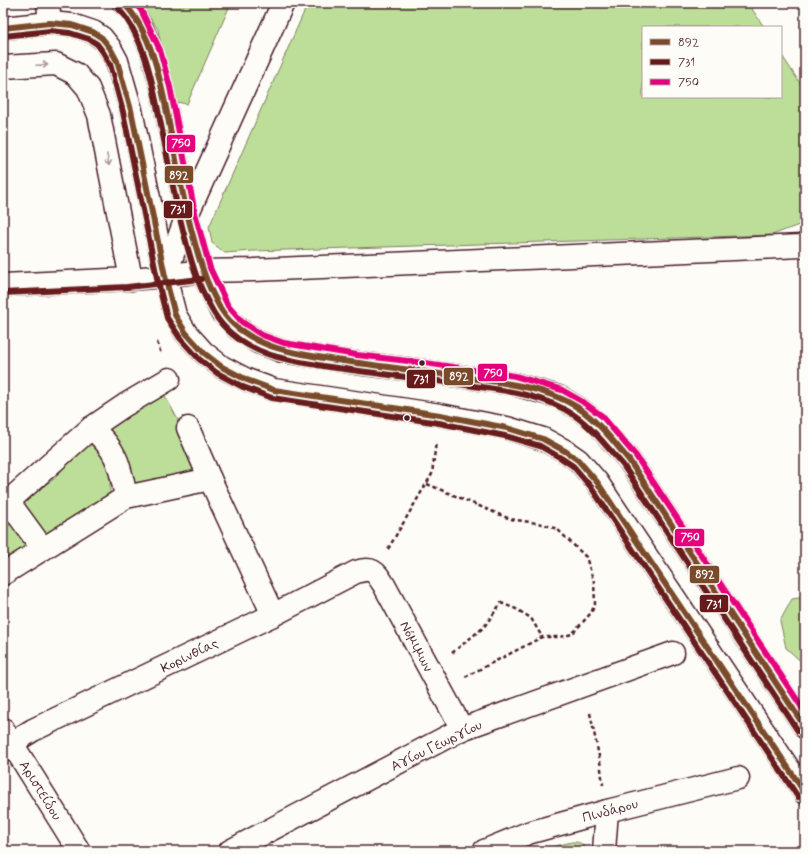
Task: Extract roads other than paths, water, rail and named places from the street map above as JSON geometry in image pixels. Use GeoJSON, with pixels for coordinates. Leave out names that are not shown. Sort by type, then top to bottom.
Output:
{"type":"FeatureCollection","features":[{"type":"Feature","properties":{"kind":"street"},"geometry":{"type":"LineString","coordinates":[[124,3],[134,14],[152,52],[162,89],[187,215],[202,271],[221,311],[237,328],[258,342],[282,351],[356,363],[514,384],[558,397],[578,408],[596,422],[629,460],[805,726]]}},
{"type":"Feature","properties":{"kind":"street"},"geometry":{"type":"LineString","coordinates":[[165,276],[187,215],[283,3]]}},
{"type":"Feature","properties":{"kind":"street"},"geometry":{"type":"LineString","coordinates":[[3,28],[49,13],[72,25],[93,32],[102,38],[106,43],[117,61],[131,110],[165,276],[175,315],[186,333],[204,353],[222,367],[246,380],[274,390],[440,415],[507,428],[543,440],[565,451],[578,460],[597,482],[805,793]]}},
{"type":"Feature","properties":{"kind":"street"},"geometry":{"type":"LineString","coordinates":[[3,67],[56,64],[76,74],[88,88],[99,115],[131,280]]}},
{"type":"Feature","properties":{"kind":"street"},"geometry":{"type":"LineString","coordinates":[[3,286],[131,280],[202,271],[804,246]]}},
{"type":"Feature","properties":{"kind":"street"},"geometry":{"type":"LineString","coordinates":[[43,549],[6,504],[92,428],[125,405],[169,379]]}},
{"type":"Feature","properties":{"kind":"street"},"geometry":{"type":"LineString","coordinates":[[92,428],[103,437],[114,452],[126,498]]}},
{"type":"Feature","properties":{"kind":"street"},"geometry":{"type":"LineString","coordinates":[[188,428],[273,615]]}},
{"type":"Feature","properties":{"kind":"street"},"geometry":{"type":"LineString","coordinates":[[3,574],[126,498],[210,479]]}},
{"type":"Feature","properties":{"kind":"street","name":"Κορινθίας"},"geometry":{"type":"LineString","coordinates":[[6,741],[33,730],[273,615],[356,572],[371,570]]}},
{"type":"Feature","properties":{"kind":"street","name":"Νόμιμων"},"geometry":{"type":"LineString","coordinates":[[371,570],[384,585],[462,729]]}},
{"type":"Feature","properties":{"kind":"street","name":"Αγίου Γεωργίου"},"geometry":{"type":"LineString","coordinates":[[230,851],[462,729],[673,653]]}},
{"type":"Feature","properties":{"kind":"street","name":"Αριστείδου"},"geometry":{"type":"LineString","coordinates":[[6,741],[80,851]]}},
{"type":"Feature","properties":{"kind":"street","name":"Πινδάρου"},"geometry":{"type":"LineString","coordinates":[[484,851],[528,833],[607,811],[738,778]]}},
{"type":"Feature","properties":{"kind":"street"},"geometry":{"type":"LineString","coordinates":[[604,851],[607,811]]}}]}
